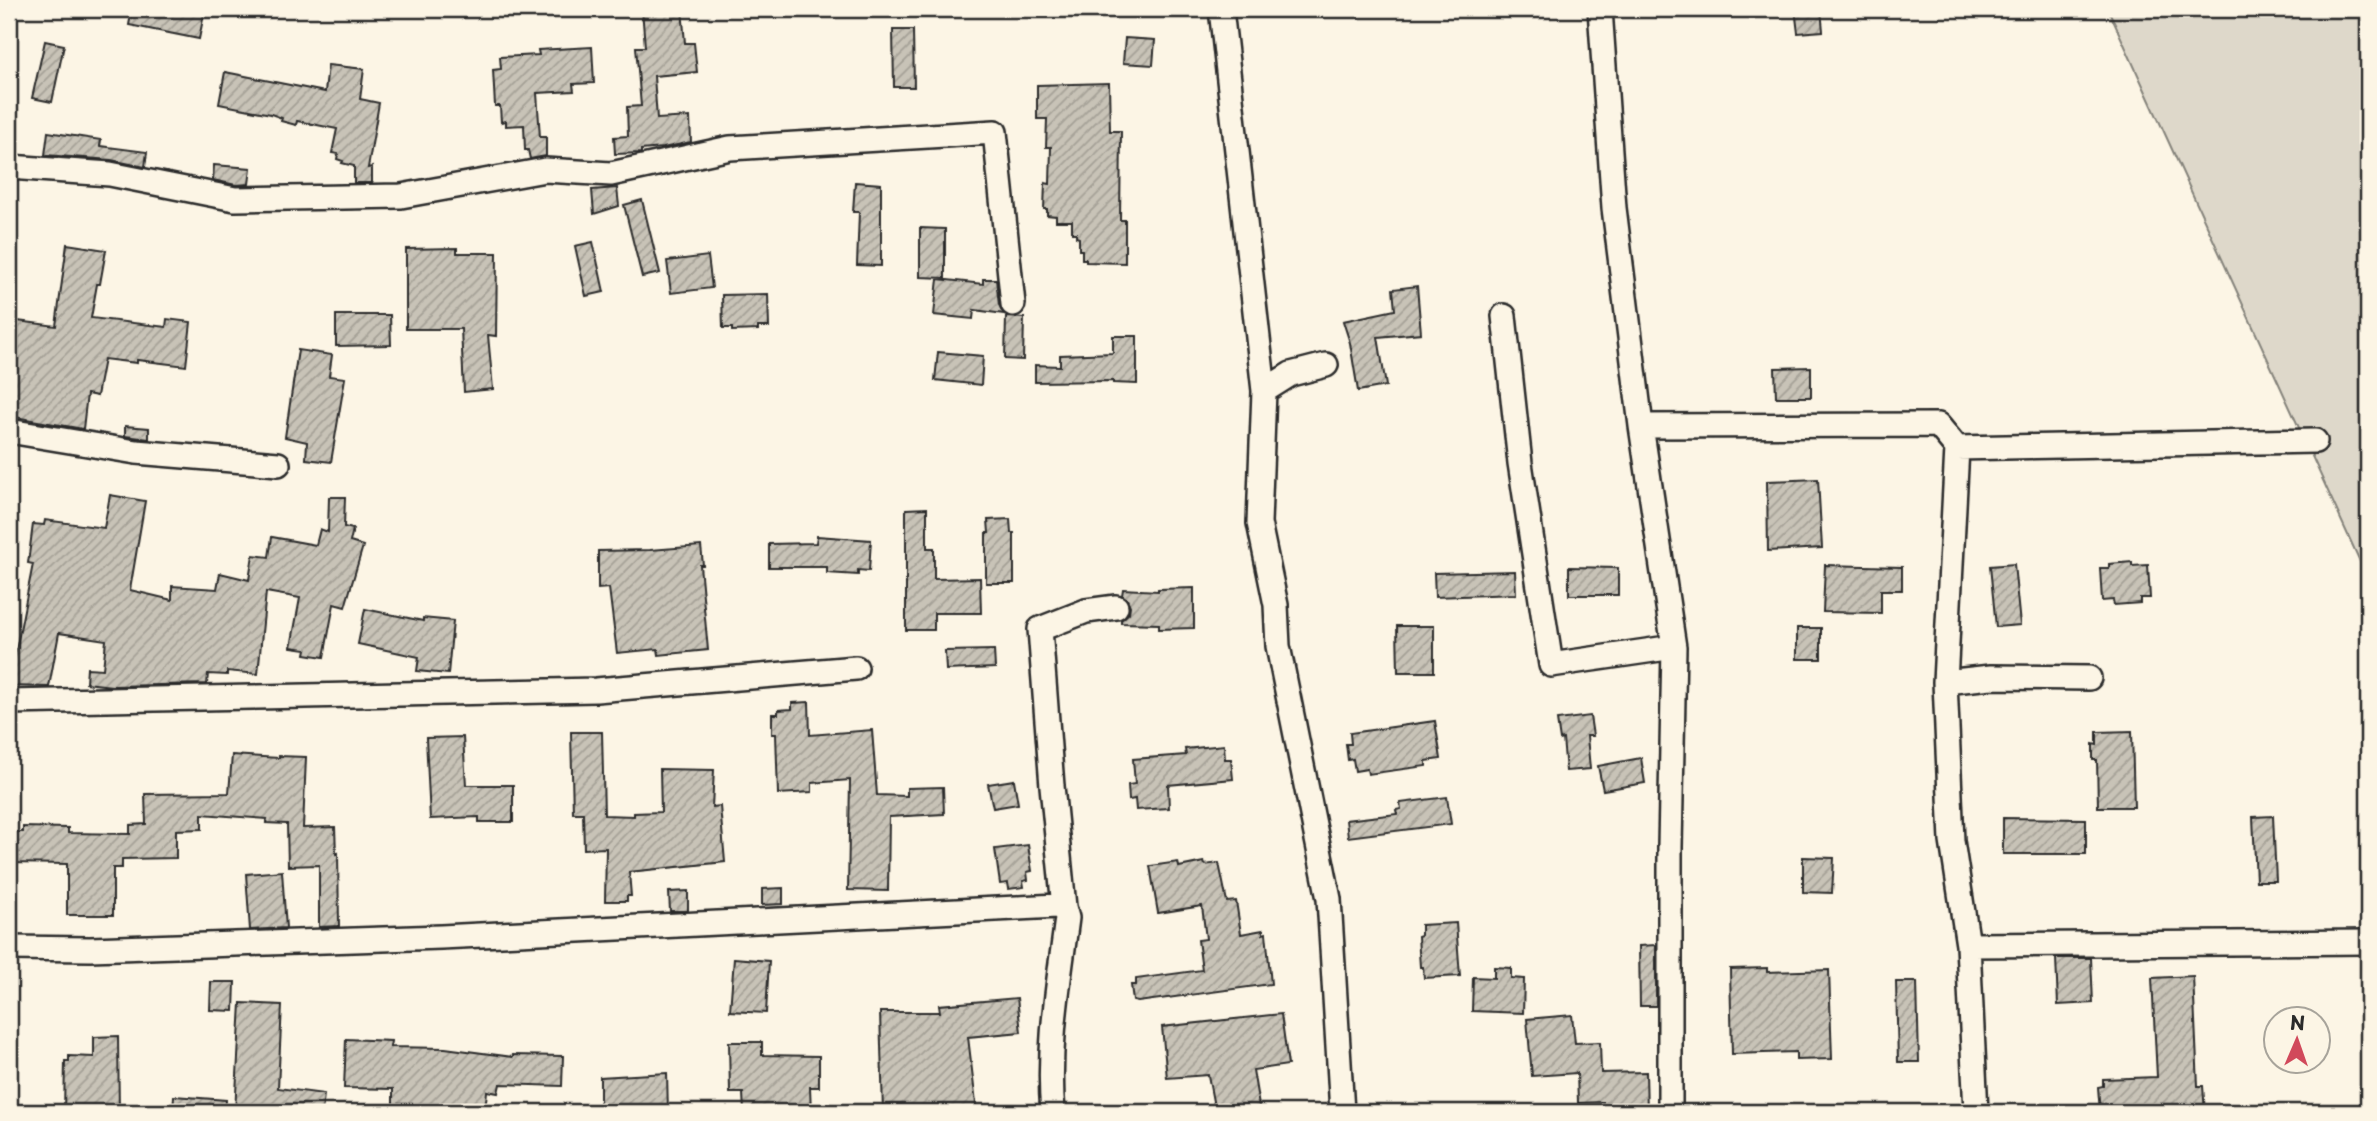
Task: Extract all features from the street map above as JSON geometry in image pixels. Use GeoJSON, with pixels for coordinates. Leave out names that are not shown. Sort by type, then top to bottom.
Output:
{"type":"FeatureCollection","features":[{"type":"Feature","properties":{"kind":"street"},"geometry":{"type":"LineString","coordinates":[[1221,9],[1264,391],[1259,523],[1276,605],[1278,646],[1329,899],[1342,1112]]}},
{"type":"Feature","properties":{"kind":"street"},"geometry":{"type":"LineString","coordinates":[[1600,9],[1614,208],[1641,426],[1674,647],[1670,847],[1670,1112]]}},
{"type":"Feature","properties":{"kind":"street"},"geometry":{"type":"LineString","coordinates":[[9,167],[110,174],[235,199],[401,196],[545,170],[611,174],[730,148],[995,132],[1013,304]]}},
{"type":"Feature","properties":{"kind":"street"},"geometry":{"type":"LineString","coordinates":[[1504,316],[1520,463],[1551,665],[1674,647]]}},
{"type":"Feature","properties":{"kind":"street"},"geometry":{"type":"LineString","coordinates":[[1264,391],[1291,374],[1326,366]]}},
{"type":"Feature","properties":{"kind":"street"},"geometry":{"type":"LineString","coordinates":[[1641,426],[1938,425],[1957,448],[1945,682],[1952,841],[1968,945],[1976,1112]]}},
{"type":"Feature","properties":{"kind":"street"},"geometry":{"type":"LineString","coordinates":[[9,431],[136,452],[278,464]]}},
{"type":"Feature","properties":{"kind":"street"},"geometry":{"type":"LineString","coordinates":[[1957,448],[2315,441]]}},
{"type":"Feature","properties":{"kind":"street"},"geometry":{"type":"LineString","coordinates":[[1053,1112],[1051,1090],[1057,1000],[1067,918],[1052,786],[1040,629],[1086,611],[1116,607]]}},
{"type":"Feature","properties":{"kind":"street"},"geometry":{"type":"LineString","coordinates":[[9,702],[596,690],[856,668]]}},
{"type":"Feature","properties":{"kind":"street"},"geometry":{"type":"LineString","coordinates":[[1945,682],[1991,677],[2089,678]]}},
{"type":"Feature","properties":{"kind":"street"},"geometry":{"type":"LineString","coordinates":[[9,948],[90,949],[428,938],[1064,907]]}},
{"type":"Feature","properties":{"kind":"street"},"geometry":{"type":"LineString","coordinates":[[1968,945],[2368,942]]}},
{"type":"Feature","properties":{"kind":"shaded area"},"geometry":{"type":"Polygon","coordinates":[[[2108,9],[2368,9],[2368,579],[2108,9]]]}},
{"type":"Feature","properties":{"kind":"building"},"geometry":{"type":"Polygon","coordinates":[[[132,9],[205,9],[199,39],[129,25],[132,9]]]}},
{"type":"Feature","properties":{"kind":"building"},"geometry":{"type":"Polygon","coordinates":[[[642,9],[682,9],[685,43],[694,43],[697,72],[654,76],[657,119],[690,117],[691,142],[641,150],[641,153],[615,154],[614,137],[628,136],[627,107],[641,106],[636,47],[645,47],[642,9]]]}},
{"type":"Feature","properties":{"kind":"building"},"geometry":{"type":"Polygon","coordinates":[[[1795,9],[1821,9],[1823,31],[1798,33],[1795,9]]]}},
{"type":"Feature","properties":{"kind":"building"},"geometry":{"type":"Polygon","coordinates":[[[893,30],[913,30],[914,87],[894,87],[893,30]]]}},
{"type":"Feature","properties":{"kind":"building"},"geometry":{"type":"Polygon","coordinates":[[[1125,38],[1155,40],[1153,65],[1123,63],[1125,38]]]}},
{"type":"Feature","properties":{"kind":"building"},"geometry":{"type":"Polygon","coordinates":[[[45,41],[64,45],[52,102],[32,98],[45,41]]]}},
{"type":"Feature","properties":{"kind":"building"},"geometry":{"type":"Polygon","coordinates":[[[592,47],[594,83],[573,84],[574,91],[537,93],[540,137],[546,137],[546,156],[530,159],[528,150],[525,150],[524,125],[506,126],[506,121],[501,122],[500,106],[495,106],[493,70],[501,69],[500,57],[539,55],[538,50],[592,47]]]}},
{"type":"Feature","properties":{"kind":"building"},"geometry":{"type":"Polygon","coordinates":[[[328,65],[364,69],[360,99],[379,103],[368,168],[372,167],[372,183],[354,183],[354,166],[342,163],[343,161],[337,159],[338,154],[332,153],[337,129],[297,121],[296,125],[281,121],[282,118],[271,114],[219,104],[225,72],[325,92],[328,65]]]}},
{"type":"Feature","properties":{"kind":"building"},"geometry":{"type":"Polygon","coordinates":[[[1109,83],[1110,131],[1121,131],[1120,220],[1125,220],[1125,263],[1086,262],[1086,259],[1082,259],[1082,250],[1079,250],[1079,238],[1076,233],[1072,233],[1072,221],[1056,221],[1056,216],[1047,215],[1047,209],[1044,209],[1045,183],[1050,184],[1051,147],[1046,147],[1047,119],[1037,119],[1037,85],[1109,83]]]}},
{"type":"Feature","properties":{"kind":"building"},"geometry":{"type":"Polygon","coordinates":[[[48,132],[101,140],[100,146],[147,152],[145,167],[111,160],[45,155],[48,132]]]}},
{"type":"Feature","properties":{"kind":"building"},"geometry":{"type":"Polygon","coordinates":[[[214,165],[251,168],[249,184],[236,185],[213,180],[214,165]]]}},
{"type":"Feature","properties":{"kind":"building"},"geometry":{"type":"Polygon","coordinates":[[[855,182],[881,184],[881,266],[857,265],[859,212],[853,212],[855,182]]]}},
{"type":"Feature","properties":{"kind":"building"},"geometry":{"type":"Polygon","coordinates":[[[617,188],[619,206],[594,214],[592,190],[617,188]]]}},
{"type":"Feature","properties":{"kind":"building"},"geometry":{"type":"Polygon","coordinates":[[[642,200],[660,273],[642,277],[624,205],[642,200]]]}},
{"type":"Feature","properties":{"kind":"building"},"geometry":{"type":"Polygon","coordinates":[[[920,228],[945,229],[945,278],[920,277],[920,228]]]}},
{"type":"Feature","properties":{"kind":"building"},"geometry":{"type":"Polygon","coordinates":[[[593,242],[604,292],[586,296],[575,246],[593,242]]]}},
{"type":"Feature","properties":{"kind":"building"},"geometry":{"type":"Polygon","coordinates":[[[67,244],[106,250],[91,318],[166,327],[167,319],[191,322],[186,366],[104,359],[97,396],[87,394],[83,429],[9,416],[9,320],[56,326],[67,244]]]}},
{"type":"Feature","properties":{"kind":"building"},"geometry":{"type":"Polygon","coordinates":[[[457,248],[457,253],[497,253],[496,336],[488,335],[493,389],[464,392],[461,329],[406,329],[406,249],[457,248]]]}},
{"type":"Feature","properties":{"kind":"building"},"geometry":{"type":"Polygon","coordinates":[[[708,256],[712,288],[671,293],[667,261],[708,256]]]}},
{"type":"Feature","properties":{"kind":"building"},"geometry":{"type":"Polygon","coordinates":[[[938,279],[983,284],[983,279],[996,279],[999,305],[1004,314],[974,310],[973,319],[934,315],[938,279]]]}},
{"type":"Feature","properties":{"kind":"building"},"geometry":{"type":"Polygon","coordinates":[[[1417,286],[1421,333],[1378,337],[1386,386],[1358,391],[1350,343],[1343,321],[1395,310],[1393,289],[1417,286]]]}},
{"type":"Feature","properties":{"kind":"building"},"geometry":{"type":"Polygon","coordinates":[[[768,294],[769,327],[732,331],[732,328],[723,328],[722,295],[768,294]]]}},
{"type":"Feature","properties":{"kind":"building"},"geometry":{"type":"Polygon","coordinates":[[[336,315],[390,315],[391,345],[336,346],[336,315]]]}},
{"type":"Feature","properties":{"kind":"building"},"geometry":{"type":"Polygon","coordinates":[[[1006,317],[1024,318],[1023,360],[1005,359],[1006,317]]]}},
{"type":"Feature","properties":{"kind":"building"},"geometry":{"type":"Polygon","coordinates":[[[1113,336],[1137,336],[1137,384],[1113,381],[1035,382],[1035,365],[1060,366],[1060,355],[1113,353],[1113,336]]]}},
{"type":"Feature","properties":{"kind":"building"},"geometry":{"type":"Polygon","coordinates":[[[298,350],[332,355],[329,376],[345,378],[331,462],[306,459],[307,442],[285,437],[298,350]]]}},
{"type":"Feature","properties":{"kind":"building"},"geometry":{"type":"Polygon","coordinates":[[[938,352],[983,356],[981,385],[935,380],[938,352]]]}},
{"type":"Feature","properties":{"kind":"building"},"geometry":{"type":"Polygon","coordinates":[[[1811,367],[1811,397],[1776,397],[1775,368],[1811,367]]]}},
{"type":"Feature","properties":{"kind":"building"},"geometry":{"type":"Polygon","coordinates":[[[125,426],[149,428],[149,439],[125,436],[125,426]]]}},
{"type":"Feature","properties":{"kind":"building"},"geometry":{"type":"Polygon","coordinates":[[[1818,479],[1822,548],[1768,551],[1767,481],[1818,479]]]}},
{"type":"Feature","properties":{"kind":"building"},"geometry":{"type":"Polygon","coordinates":[[[110,495],[145,501],[130,590],[172,600],[172,586],[217,589],[220,573],[249,580],[253,555],[269,557],[272,537],[316,545],[320,529],[328,532],[329,497],[345,497],[344,527],[353,529],[350,542],[363,546],[345,607],[334,604],[324,657],[305,654],[306,649],[291,647],[300,598],[266,592],[258,674],[227,671],[227,675],[208,674],[207,684],[112,686],[86,683],[87,668],[103,669],[106,640],[59,633],[49,687],[9,686],[33,564],[28,563],[33,524],[44,525],[45,520],[104,528],[110,495]]]}},
{"type":"Feature","properties":{"kind":"building"},"geometry":{"type":"Polygon","coordinates":[[[927,508],[927,548],[934,548],[934,579],[980,578],[981,613],[934,613],[934,630],[906,630],[906,509],[927,508]]]}},
{"type":"Feature","properties":{"kind":"building"},"geometry":{"type":"Polygon","coordinates":[[[1010,519],[1011,533],[1014,533],[1014,583],[986,583],[988,520],[1010,519]]]}},
{"type":"Feature","properties":{"kind":"building"},"geometry":{"type":"Polygon","coordinates":[[[817,536],[871,540],[869,571],[858,570],[858,575],[827,573],[827,567],[769,567],[769,544],[816,543],[817,536]]]}},
{"type":"Feature","properties":{"kind":"building"},"geometry":{"type":"Polygon","coordinates":[[[701,546],[703,565],[700,565],[708,650],[659,655],[658,649],[617,653],[609,588],[598,589],[598,551],[701,546]]]}},
{"type":"Feature","properties":{"kind":"building"},"geometry":{"type":"Polygon","coordinates":[[[2132,562],[2132,566],[2148,565],[2150,598],[2140,598],[2140,603],[2114,605],[2113,600],[2102,601],[2100,568],[2109,568],[2109,564],[2132,562]]]}},
{"type":"Feature","properties":{"kind":"building"},"geometry":{"type":"Polygon","coordinates":[[[2014,564],[2020,625],[1996,627],[1990,566],[2014,564]]]}},
{"type":"Feature","properties":{"kind":"building"},"geometry":{"type":"Polygon","coordinates":[[[1825,565],[1902,567],[1902,590],[1881,590],[1881,613],[1823,612],[1825,565]]]}},
{"type":"Feature","properties":{"kind":"building"},"geometry":{"type":"Polygon","coordinates":[[[1569,567],[1618,568],[1618,595],[1569,595],[1569,567]]]}},
{"type":"Feature","properties":{"kind":"building"},"geometry":{"type":"Polygon","coordinates":[[[1515,571],[1516,594],[1435,597],[1434,573],[1515,571]]]}},
{"type":"Feature","properties":{"kind":"building"},"geometry":{"type":"Polygon","coordinates":[[[1194,588],[1194,628],[1159,629],[1159,624],[1121,623],[1129,613],[1130,606],[1122,595],[1123,589],[1158,591],[1194,588]]]}},
{"type":"Feature","properties":{"kind":"building"},"geometry":{"type":"Polygon","coordinates":[[[365,609],[423,621],[423,618],[453,621],[448,674],[417,671],[419,657],[358,644],[365,609]]]}},
{"type":"Feature","properties":{"kind":"building"},"geometry":{"type":"Polygon","coordinates":[[[1397,626],[1434,626],[1434,672],[1398,672],[1397,626]]]}},
{"type":"Feature","properties":{"kind":"building"},"geometry":{"type":"Polygon","coordinates":[[[1797,628],[1821,628],[1821,659],[1797,659],[1797,628]]]}},
{"type":"Feature","properties":{"kind":"building"},"geometry":{"type":"Polygon","coordinates":[[[994,650],[995,668],[946,670],[945,651],[994,650]]]}},
{"type":"Feature","properties":{"kind":"building"},"geometry":{"type":"Polygon","coordinates":[[[809,702],[810,735],[872,730],[877,795],[907,796],[907,788],[943,787],[944,814],[889,817],[888,891],[848,890],[850,780],[812,783],[812,792],[778,794],[776,734],[772,734],[772,714],[778,714],[778,710],[792,709],[792,703],[809,702]]]}},
{"type":"Feature","properties":{"kind":"building"},"geometry":{"type":"Polygon","coordinates":[[[1590,716],[1593,736],[1587,736],[1590,769],[1566,771],[1563,739],[1560,740],[1557,720],[1590,716]]]}},
{"type":"Feature","properties":{"kind":"building"},"geometry":{"type":"Polygon","coordinates":[[[1435,721],[1441,759],[1426,761],[1426,766],[1368,774],[1367,769],[1355,771],[1353,759],[1348,760],[1346,744],[1351,744],[1350,733],[1435,721]]]}},
{"type":"Feature","properties":{"kind":"building"},"geometry":{"type":"Polygon","coordinates":[[[2132,731],[2134,807],[2098,807],[2097,760],[2093,760],[2093,744],[2097,745],[2097,732],[2132,731]]]}},
{"type":"Feature","properties":{"kind":"building"},"geometry":{"type":"Polygon","coordinates":[[[571,732],[602,732],[604,815],[634,816],[634,813],[661,812],[660,769],[714,770],[712,807],[720,806],[725,862],[629,872],[631,896],[627,896],[627,901],[605,901],[606,848],[584,849],[583,813],[573,813],[571,732]]]}},
{"type":"Feature","properties":{"kind":"building"},"geometry":{"type":"Polygon","coordinates":[[[463,737],[466,785],[513,785],[513,822],[479,822],[479,817],[430,819],[426,738],[463,737]]]}},
{"type":"Feature","properties":{"kind":"building"},"geometry":{"type":"Polygon","coordinates":[[[1224,745],[1225,759],[1231,759],[1233,779],[1168,785],[1169,808],[1136,810],[1135,799],[1129,800],[1128,785],[1135,784],[1133,759],[1186,755],[1185,749],[1224,745]]]}},
{"type":"Feature","properties":{"kind":"building"},"geometry":{"type":"Polygon","coordinates":[[[232,755],[306,757],[303,828],[335,827],[339,926],[319,927],[319,865],[288,866],[287,824],[266,823],[267,819],[202,814],[202,829],[176,830],[176,858],[122,859],[122,868],[113,868],[113,915],[67,915],[67,864],[9,863],[9,832],[23,832],[23,827],[68,828],[68,833],[130,834],[130,825],[146,824],[145,794],[229,793],[232,755]]]}},
{"type":"Feature","properties":{"kind":"building"},"geometry":{"type":"Polygon","coordinates":[[[1641,758],[1645,783],[1603,790],[1598,766],[1641,758]]]}},
{"type":"Feature","properties":{"kind":"building"},"geometry":{"type":"Polygon","coordinates":[[[1014,780],[1018,804],[993,808],[988,784],[1014,780]]]}},
{"type":"Feature","properties":{"kind":"building"},"geometry":{"type":"Polygon","coordinates":[[[1447,797],[1451,824],[1348,837],[1346,820],[1397,814],[1396,810],[1401,809],[1400,803],[1447,797]]]}},
{"type":"Feature","properties":{"kind":"building"},"geometry":{"type":"Polygon","coordinates":[[[2273,816],[2276,881],[2256,881],[2253,817],[2273,816]]]}},
{"type":"Feature","properties":{"kind":"building"},"geometry":{"type":"Polygon","coordinates":[[[2003,818],[2086,819],[2086,854],[2003,854],[2003,818]]]}},
{"type":"Feature","properties":{"kind":"building"},"geometry":{"type":"Polygon","coordinates":[[[1028,845],[1032,871],[1027,872],[1028,880],[1023,881],[1024,887],[1009,889],[1008,883],[1000,884],[995,849],[1028,845]]]}},
{"type":"Feature","properties":{"kind":"building"},"geometry":{"type":"Polygon","coordinates":[[[1803,857],[1834,858],[1832,893],[1803,892],[1803,857]]]}},
{"type":"Feature","properties":{"kind":"building"},"geometry":{"type":"Polygon","coordinates":[[[1178,862],[1179,867],[1204,862],[1205,865],[1219,863],[1227,902],[1236,901],[1241,934],[1263,930],[1263,934],[1266,933],[1271,984],[1133,1001],[1131,985],[1136,985],[1136,979],[1202,970],[1198,940],[1206,939],[1202,906],[1158,913],[1150,866],[1178,862]]]}},
{"type":"Feature","properties":{"kind":"building"},"geometry":{"type":"Polygon","coordinates":[[[282,871],[286,928],[250,930],[246,874],[282,871]]]}},
{"type":"Feature","properties":{"kind":"building"},"geometry":{"type":"Polygon","coordinates":[[[783,888],[783,904],[762,905],[762,889],[783,888]]]}},
{"type":"Feature","properties":{"kind":"building"},"geometry":{"type":"Polygon","coordinates":[[[688,891],[688,911],[670,911],[669,892],[688,891]]]}},
{"type":"Feature","properties":{"kind":"building"},"geometry":{"type":"Polygon","coordinates":[[[1456,923],[1460,976],[1424,978],[1423,967],[1420,967],[1418,936],[1421,935],[1421,925],[1456,923]]]}},
{"type":"Feature","properties":{"kind":"building"},"geometry":{"type":"Polygon","coordinates":[[[1656,945],[1656,1006],[1640,1006],[1639,946],[1656,945]]]}},
{"type":"Feature","properties":{"kind":"building"},"geometry":{"type":"Polygon","coordinates":[[[734,958],[769,961],[766,1013],[730,1011],[734,958]]]}},
{"type":"Feature","properties":{"kind":"building"},"geometry":{"type":"Polygon","coordinates":[[[2056,958],[2091,958],[2093,1003],[2058,1005],[2056,958]]]}},
{"type":"Feature","properties":{"kind":"building"},"geometry":{"type":"Polygon","coordinates":[[[1494,967],[1511,968],[1511,978],[1524,979],[1523,1013],[1472,1011],[1473,977],[1494,978],[1494,967]]]}},
{"type":"Feature","properties":{"kind":"building"},"geometry":{"type":"Polygon","coordinates":[[[1767,968],[1767,972],[1829,970],[1832,1059],[1796,1060],[1796,1052],[1732,1054],[1730,969],[1767,968]]]}},
{"type":"Feature","properties":{"kind":"building"},"geometry":{"type":"Polygon","coordinates":[[[2193,976],[2198,1086],[2203,1086],[2205,1112],[2100,1112],[2098,1087],[2103,1086],[2103,1079],[2157,1077],[2152,978],[2193,976]]]}},
{"type":"Feature","properties":{"kind":"building"},"geometry":{"type":"Polygon","coordinates":[[[211,982],[235,982],[234,1011],[210,1010],[211,982]]]}},
{"type":"Feature","properties":{"kind":"building"},"geometry":{"type":"Polygon","coordinates":[[[1896,982],[1917,982],[1919,1062],[1898,1062],[1896,982]]]}},
{"type":"Feature","properties":{"kind":"building"},"geometry":{"type":"Polygon","coordinates":[[[1017,998],[1021,1032],[968,1037],[977,1112],[883,1112],[880,1012],[940,1012],[939,1005],[1017,998]]]}},
{"type":"Feature","properties":{"kind":"building"},"geometry":{"type":"Polygon","coordinates":[[[241,1003],[282,1005],[278,1088],[324,1094],[322,1112],[235,1112],[241,1003]]]}},
{"type":"Feature","properties":{"kind":"building"},"geometry":{"type":"Polygon","coordinates":[[[1281,1014],[1288,1065],[1253,1070],[1260,1112],[1215,1112],[1208,1075],[1167,1078],[1162,1027],[1281,1014]]]}},
{"type":"Feature","properties":{"kind":"building"},"geometry":{"type":"Polygon","coordinates":[[[1572,1015],[1575,1043],[1600,1042],[1601,1073],[1646,1072],[1647,1112],[1603,1112],[1603,1102],[1578,1103],[1577,1073],[1532,1076],[1527,1019],[1572,1015]]]}},
{"type":"Feature","properties":{"kind":"building"},"geometry":{"type":"Polygon","coordinates":[[[118,1036],[119,1112],[64,1112],[65,1061],[69,1061],[69,1056],[94,1057],[94,1037],[118,1036]]]}},
{"type":"Feature","properties":{"kind":"building"},"geometry":{"type":"Polygon","coordinates":[[[346,1039],[391,1041],[390,1047],[445,1048],[513,1057],[563,1056],[562,1086],[500,1084],[498,1093],[487,1091],[485,1112],[395,1112],[393,1089],[344,1088],[346,1039]]]}},
{"type":"Feature","properties":{"kind":"building"},"geometry":{"type":"Polygon","coordinates":[[[729,1042],[762,1042],[762,1055],[819,1056],[819,1087],[810,1087],[811,1112],[744,1112],[743,1093],[730,1093],[729,1042]]]}},
{"type":"Feature","properties":{"kind":"building"},"geometry":{"type":"Polygon","coordinates":[[[667,1073],[668,1112],[600,1112],[600,1077],[667,1073]]]}},
{"type":"Feature","properties":{"kind":"building"},"geometry":{"type":"Polygon","coordinates":[[[174,1096],[226,1100],[225,1112],[173,1112],[174,1096]]]}}]}
